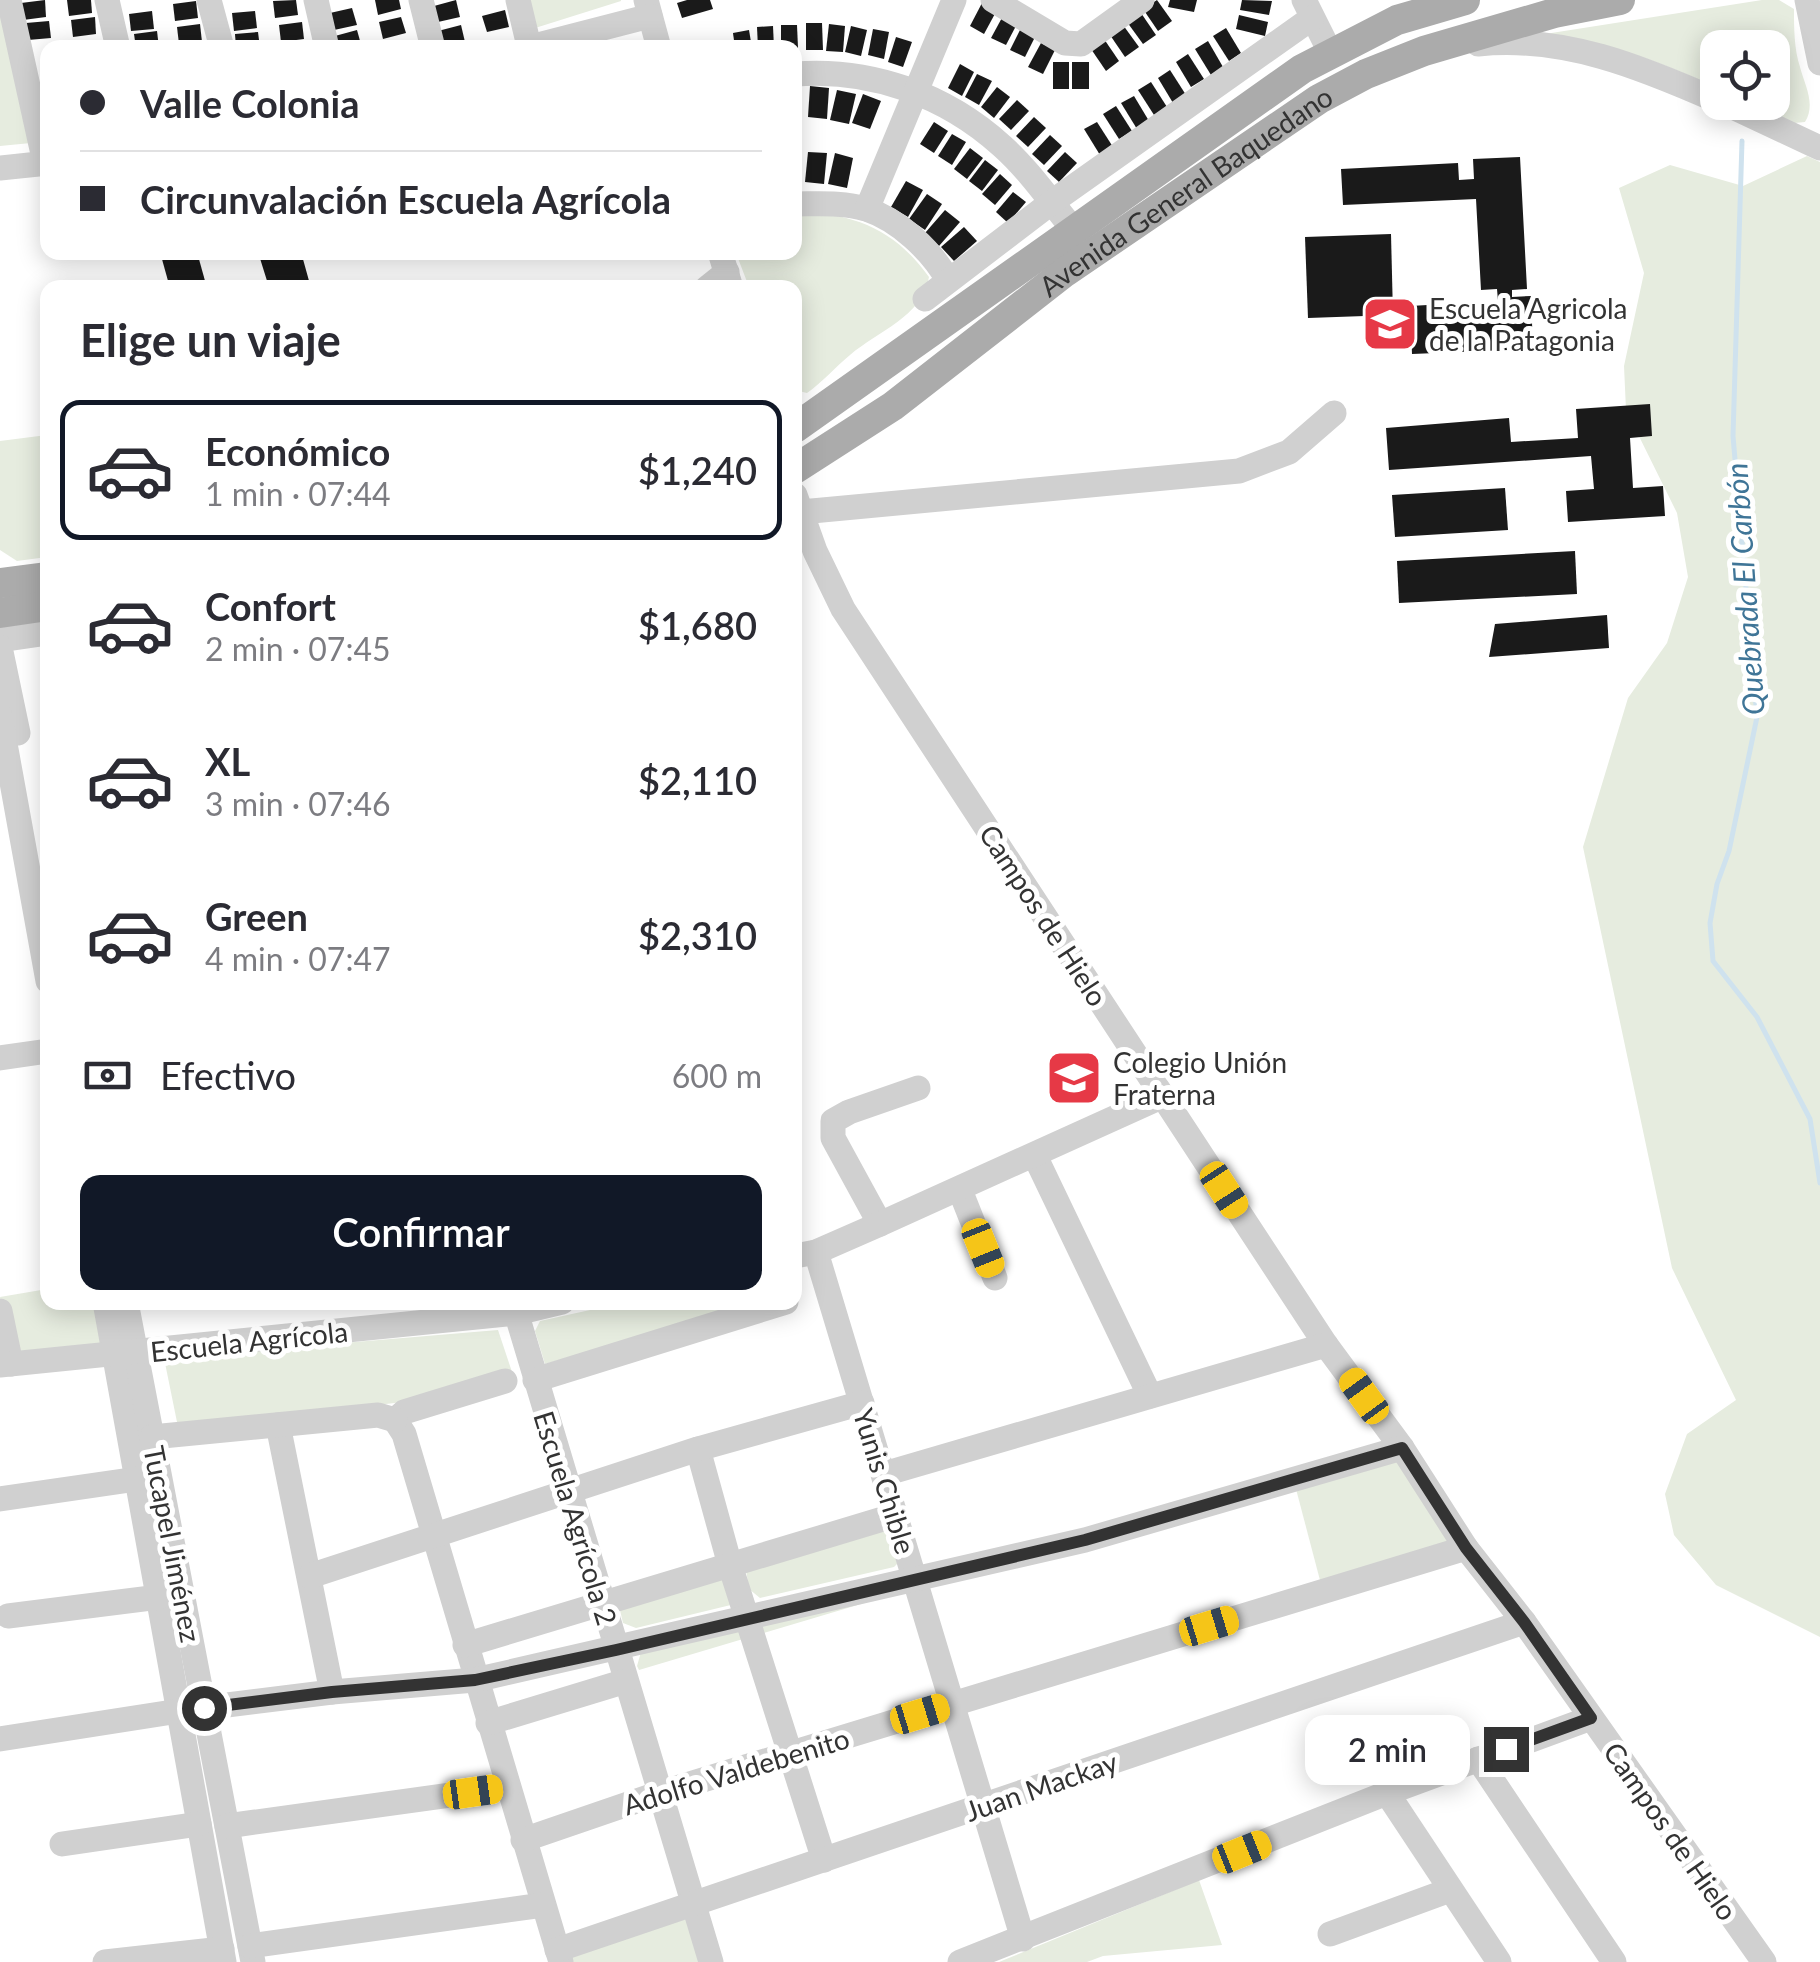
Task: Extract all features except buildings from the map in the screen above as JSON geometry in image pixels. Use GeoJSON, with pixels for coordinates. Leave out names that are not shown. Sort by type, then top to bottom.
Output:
{"type":"FeatureCollection","features":[{"type":"Feature","properties":{"kind":"main road","name":"Avenida General Baquedano"},"geometry":{"type":"LineString","coordinates":[[802,423],[1330,52],[1398,20],[1465,0]]}},
{"type":"Feature","properties":{"kind":"main road","name":"Avenida General Baquedano"},"geometry":{"type":"LineString","coordinates":[[802,464],[893,406],[1066,272],[1319,99],[1366,74],[1424,51],[1540,16],[1620,0]]}},
{"type":"Feature","properties":{"kind":"main road"},"geometry":{"type":"LineString","coordinates":[[0,583],[40,578]]}},
{"type":"Feature","properties":{"kind":"main road"},"geometry":{"type":"LineString","coordinates":[[0,612],[40,607]]}},
{"type":"Feature","properties":{"kind":"street"},"geometry":{"type":"LineString","coordinates":[[9,0],[40,137]]}},
{"type":"Feature","properties":{"kind":"street"},"geometry":{"type":"LineString","coordinates":[[107,0],[116,40]]}},
{"type":"Feature","properties":{"kind":"street"},"geometry":{"type":"LineString","coordinates":[[209,0],[220,40]]}},
{"type":"Feature","properties":{"kind":"street"},"geometry":{"type":"LineString","coordinates":[[316,0],[325,40]]}},
{"type":"Feature","properties":{"kind":"street"},"geometry":{"type":"LineString","coordinates":[[421,0],[431,40]]}},
{"type":"Feature","properties":{"kind":"street"},"geometry":{"type":"LineString","coordinates":[[518,0],[527,40]]}},
{"type":"Feature","properties":{"kind":"street"},"geometry":{"type":"LineString","coordinates":[[867,210],[954,0]]}},
{"type":"Feature","properties":{"kind":"street"},"geometry":{"type":"LineString","coordinates":[[993,0],[1065,43],[1081,44],[1113,10],[1142,0]]}},
{"type":"Feature","properties":{"kind":"street"},"geometry":{"type":"LineString","coordinates":[[1810,0],[1820,24]]}},
{"type":"Feature","properties":{"kind":"street"},"geometry":{"type":"LineString","coordinates":[[1810,0],[1820,62]]}},
{"type":"Feature","properties":{"kind":"street"},"geometry":{"type":"LineString","coordinates":[[550,40],[648,8],[657,40]]}},
{"type":"Feature","properties":{"kind":"street"},"geometry":{"type":"LineString","coordinates":[[925,299],[1308,9],[1330,52]]}},
{"type":"Feature","properties":{"kind":"street"},"geometry":{"type":"LineString","coordinates":[[1424,51],[1515,41],[1548,44],[1596,54],[1700,94]]}},
{"type":"Feature","properties":{"kind":"street"},"geometry":{"type":"LineString","coordinates":[[802,74],[864,77],[918,92],[941,103],[984,130],[1013,156],[1073,229]]}},
{"type":"Feature","properties":{"kind":"street"},"geometry":{"type":"LineString","coordinates":[[1759,120],[1820,148]]}},
{"type":"Feature","properties":{"kind":"street"},"geometry":{"type":"LineString","coordinates":[[0,168],[40,164]]}},
{"type":"Feature","properties":{"kind":"street"},"geometry":{"type":"LineString","coordinates":[[802,204],[867,210],[906,232],[937,261],[948,280]]}},
{"type":"Feature","properties":{"kind":"street"},"geometry":{"type":"LineString","coordinates":[[802,504],[1239,471],[1289,452],[1334,413]]}},
{"type":"Feature","properties":{"kind":"street","name":"Campos de Hielo"},"geometry":{"type":"LineString","coordinates":[[805,555],[1326,1344],[1402,1448],[1466,1548],[1524,1622],[1764,1962]]}},
{"type":"Feature","properties":{"kind":"street"},"geometry":{"type":"LineString","coordinates":[[40,635],[0,643],[13,778],[40,836]]}},
{"type":"Feature","properties":{"kind":"street"},"geometry":{"type":"LineString","coordinates":[[0,716],[40,935]]}},
{"type":"Feature","properties":{"kind":"street"},"geometry":{"type":"LineString","coordinates":[[0,1058],[40,1052]]}},
{"type":"Feature","properties":{"kind":"street"},"geometry":{"type":"LineString","coordinates":[[880,1224],[833,1138],[833,1121],[918,1088]]}},
{"type":"Feature","properties":{"kind":"street"},"geometry":{"type":"LineString","coordinates":[[805,1254],[960,1190],[1163,1096]]}},
{"type":"Feature","properties":{"kind":"street"},"geometry":{"type":"LineString","coordinates":[[1036,1156],[1150,1396]]}},
{"type":"Feature","properties":{"kind":"street"},"geometry":{"type":"LineString","coordinates":[[960,1190],[995,1278]]}},
{"type":"Feature","properties":{"kind":"street","name":"Yunis Chible"},"geometry":{"type":"LineString","coordinates":[[805,1254],[827,1290],[1024,1940]]}},
{"type":"Feature","properties":{"kind":"street"},"geometry":{"type":"LineString","coordinates":[[802,1298],[827,1290]]}},
{"type":"Feature","properties":{"kind":"street","name":"Tucapel Jiménez"},"geometry":{"type":"LineString","coordinates":[[108,1310],[152,1437],[192,1710],[199,1824],[223,1956]]}},
{"type":"Feature","properties":{"kind":"street","name":"Tucapel Jiménez"},"geometry":{"type":"LineString","coordinates":[[126,1310],[125,1353],[137,1479],[158,1597],[227,1826],[252,1954]]}},
{"type":"Feature","properties":{"kind":"street","name":"Escuela Agrícola"},"geometry":{"type":"LineString","coordinates":[[6,1364],[497,1310]]}},
{"type":"Feature","properties":{"kind":"street","name":"Escuela Agrícola 2"},"geometry":{"type":"LineString","coordinates":[[515,1310],[711,1962]]}},
{"type":"Feature","properties":{"kind":"street"},"geometry":{"type":"LineString","coordinates":[[534,1380],[760,1310]]}},
{"type":"Feature","properties":{"kind":"street"},"geometry":{"type":"LineString","coordinates":[[0,1311],[6,1364]]}},
{"type":"Feature","properties":{"kind":"street"},"geometry":{"type":"LineString","coordinates":[[884,1474],[1326,1344]]}},
{"type":"Feature","properties":{"kind":"street"},"geometry":{"type":"LineString","coordinates":[[395,1420],[404,1412],[505,1381]]}},
{"type":"Feature","properties":{"kind":"street"},"geometry":{"type":"LineString","coordinates":[[310,1576],[698,1449],[862,1403]]}},
{"type":"Feature","properties":{"kind":"street"},"geometry":{"type":"LineString","coordinates":[[152,1437],[378,1415],[395,1420],[404,1434],[559,1956]]}},
{"type":"Feature","properties":{"kind":"street"},"geometry":{"type":"LineString","coordinates":[[278,1425],[332,1692]]}},
{"type":"Feature","properties":{"kind":"street"},"geometry":{"type":"LineString","coordinates":[[0,1739],[332,1692],[475,1680],[1085,1540],[1402,1448]]}},
{"type":"Feature","properties":{"kind":"street"},"geometry":{"type":"LineString","coordinates":[[698,1449],[730,1566],[824,1860]]}},
{"type":"Feature","properties":{"kind":"street"},"geometry":{"type":"LineString","coordinates":[[0,1499],[137,1479]]}},
{"type":"Feature","properties":{"kind":"street"},"geometry":{"type":"LineString","coordinates":[[466,1646],[896,1516]]}},
{"type":"Feature","properties":{"kind":"street","name":"Adolfo Valdebenito"},"geometry":{"type":"LineString","coordinates":[[524,1840],[660,1793],[1466,1548]]}},
{"type":"Feature","properties":{"kind":"street"},"geometry":{"type":"LineString","coordinates":[[8,1616],[158,1597]]}},
{"type":"Feature","properties":{"kind":"street","name":"Juan Mackay"},"geometry":{"type":"LineString","coordinates":[[559,1956],[694,1904],[1524,1622]]}},
{"type":"Feature","properties":{"kind":"street"},"geometry":{"type":"LineString","coordinates":[[488,1723],[626,1682]]}},
{"type":"Feature","properties":{"kind":"street"},"geometry":{"type":"LineString","coordinates":[[960,1962],[1024,1940],[1387,1793],[1591,1718]]}},
{"type":"Feature","properties":{"kind":"street"},"geometry":{"type":"LineString","coordinates":[[1478,1760],[1614,1962]]}},
{"type":"Feature","properties":{"kind":"street"},"geometry":{"type":"LineString","coordinates":[[227,1826],[508,1788]]}},
{"type":"Feature","properties":{"kind":"street"},"geometry":{"type":"LineString","coordinates":[[1387,1793],[1499,1962]]}},
{"type":"Feature","properties":{"kind":"street"},"geometry":{"type":"LineString","coordinates":[[62,1844],[199,1824]]}},
{"type":"Feature","properties":{"kind":"street"},"geometry":{"type":"LineString","coordinates":[[1330,1934],[1450,1890]]}},
{"type":"Feature","properties":{"kind":"street"},"geometry":{"type":"LineString","coordinates":[[252,1954],[543,1905]]}},
{"type":"Feature","properties":{"kind":"street"},"geometry":{"type":"LineString","coordinates":[[105,1962],[223,1956]]}},
{"type":"Feature","properties":{"kind":"shaded area"},"geometry":{"type":"Polygon","coordinates":[[[0,0],[31,143],[0,146],[0,0]]]}},
{"type":"Feature","properties":{"kind":"shaded area"},"geometry":{"type":"Polygon","coordinates":[[[526,0],[621,0],[621,1],[532,29],[526,0]]]}},
{"type":"Feature","properties":{"kind":"shaded area"},"geometry":{"type":"Polygon","coordinates":[[[1779,0],[1794,9],[1797,53],[1810,102],[1808,115],[1805,122],[1787,120],[1790,30],[1700,30],[1700,81],[1633,54],[1545,34],[1779,0]]]}},
{"type":"Feature","properties":{"kind":"shaded area"},"geometry":{"type":"Polygon","coordinates":[[[1807,156],[1820,162],[1820,1637],[1716,1585],[1674,1535],[1665,1494],[1687,1434],[1736,1400],[1672,1268],[1583,847],[1628,698],[1667,643],[1688,577],[1677,513],[1626,410],[1624,366],[1644,273],[1619,188],[1670,165],[1743,186],[1807,156]]]}},
{"type":"Feature","properties":{"kind":"shaded area"},"geometry":{"type":"Polygon","coordinates":[[[802,211],[871,227],[901,246],[929,277],[918,303],[908,313],[850,355],[807,393],[802,392],[802,280],[746,280],[739,260],[802,260],[802,211]]]}},
{"type":"Feature","properties":{"kind":"shaded area"},"geometry":{"type":"Polygon","coordinates":[[[40,436],[40,558],[17,561],[0,550],[0,441],[40,436]]]}},
{"type":"Feature","properties":{"kind":"shaded area"},"geometry":{"type":"Polygon","coordinates":[[[40,1290],[40,1310],[100,1310],[108,1348],[13,1359],[0,1297],[40,1290]]]}},
{"type":"Feature","properties":{"kind":"shaded area"},"geometry":{"type":"Polygon","coordinates":[[[590,1310],[735,1310],[545,1364],[535,1331],[540,1321],[590,1310]]]}},
{"type":"Feature","properties":{"kind":"shaded area"},"geometry":{"type":"Polygon","coordinates":[[[498,1330],[512,1372],[422,1400],[178,1427],[164,1358],[498,1330]]]}},
{"type":"Feature","properties":{"kind":"shaded area"},"geometry":{"type":"Polygon","coordinates":[[[1399,1458],[1457,1545],[1321,1584],[1296,1489],[1399,1458]]]}},
{"type":"Feature","properties":{"kind":"shaded area"},"geometry":{"type":"Polygon","coordinates":[[[884,1523],[899,1562],[894,1567],[760,1598],[749,1589],[746,1570],[884,1523]]]}},
{"type":"Feature","properties":{"kind":"shaded area"},"geometry":{"type":"Polygon","coordinates":[[[726,1570],[739,1603],[636,1628],[623,1623],[619,1606],[726,1570]]]}},
{"type":"Feature","properties":{"kind":"shaded area"},"geometry":{"type":"Polygon","coordinates":[[[898,1593],[639,1670],[637,1666],[641,1652],[898,1593]]]}},
{"type":"Feature","properties":{"kind":"shaded area"},"geometry":{"type":"Polygon","coordinates":[[[1199,1880],[1222,1945],[1103,1956],[1087,1962],[999,1962],[1199,1880]]]}},
{"type":"Feature","properties":{"kind":"shaded area"},"geometry":{"type":"Polygon","coordinates":[[[686,1919],[699,1962],[569,1962],[567,1955],[686,1919]]]}},
{"type":"Feature","properties":{"kind":"waterway","name":"Quebrada El Carbón"},"geometry":{"type":"LineString","coordinates":[[1742,141],[1733,436],[1757,717],[1710,923],[1713,961],[1757,1017],[1810,1119],[1820,1183]]}},
{"type":"Feature","properties":{"kind":"place","name":"Escuela Agricola de la Patagonia"},"geometry":{"type":"Point","coordinates":[1390,324]}},
{"type":"Feature","properties":{"kind":"place","name":"Colegio Unión Fraterna"},"geometry":{"type":"Point","coordinates":[1074,1078]}},
{"type":"Feature","properties":{"kind":"route"},"geometry":{"type":"LineString","coordinates":[[204,1708],[475,1680],[616,1650],[1085,1540],[1402,1448],[1466,1548],[1591,1718],[1506,1749]]}}]}
